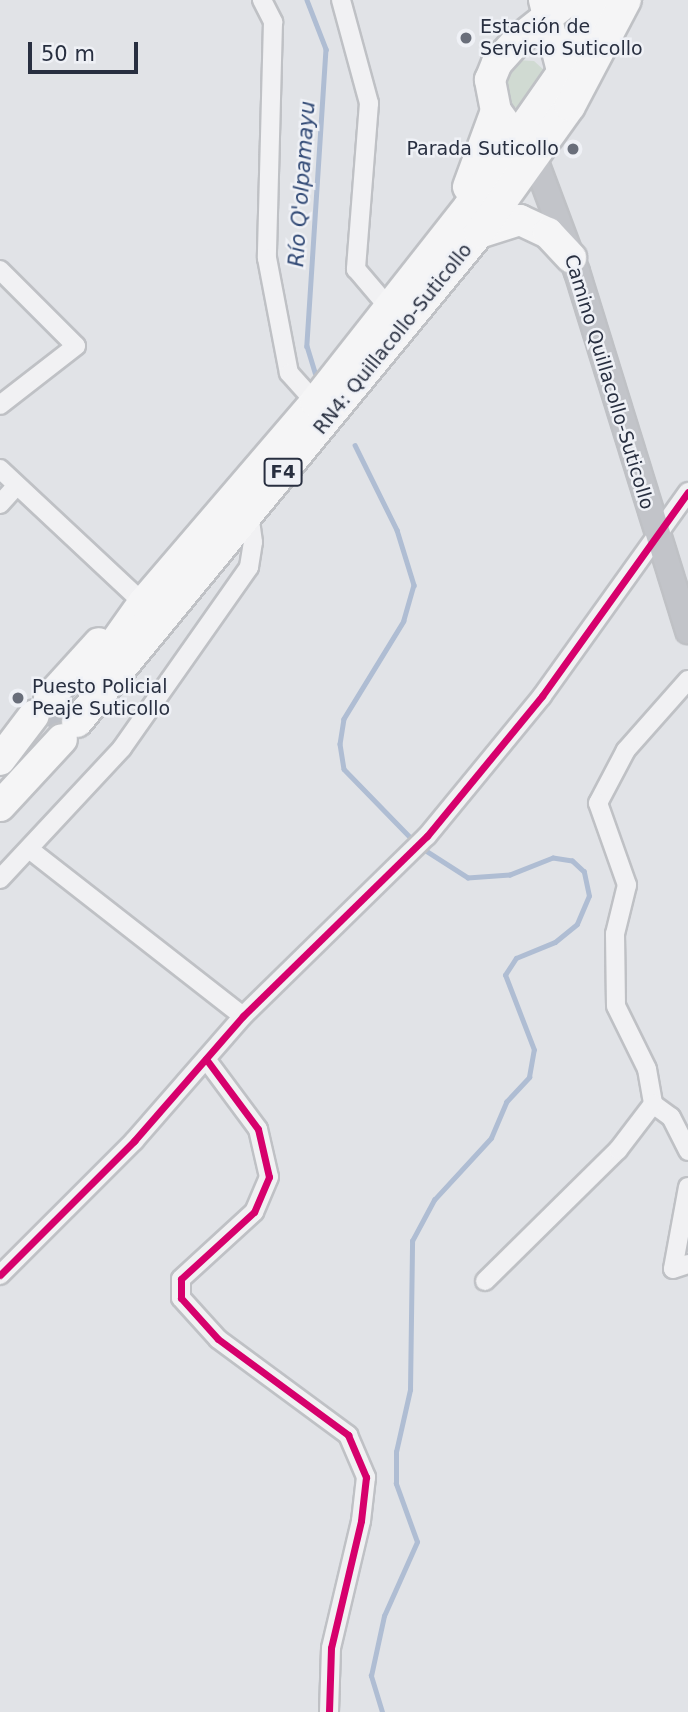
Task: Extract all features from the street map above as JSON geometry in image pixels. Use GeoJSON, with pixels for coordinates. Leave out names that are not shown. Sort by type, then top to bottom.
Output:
{"type":"FeatureCollection","features":[{"type":"Feature","properties":{"kind":"highway","name":"RN4: Quillacollo-Suticollo"},"geometry":{"type":"LineString","coordinates":[[56,719],[249,513],[479,233],[526,149],[596,0]]}},
{"type":"Feature","properties":{"kind":"highway","name":"RN4: Quillacollo-Suticollo"},"geometry":{"type":"LineString","coordinates":[[56,719],[144,603],[315,401],[447,236],[526,149],[570,106],[626,0]]}},
{"type":"Feature","properties":{"kind":"highway"},"geometry":{"type":"LineString","coordinates":[[526,149],[496,111],[490,80],[497,63],[548,5]]}},
{"type":"Feature","properties":{"kind":"highway"},"geometry":{"type":"LineString","coordinates":[[447,236],[496,111]]}},
{"type":"Feature","properties":{"kind":"highway"},"geometry":{"type":"LineString","coordinates":[[479,233],[520,220],[548,233],[571,258]]}},
{"type":"Feature","properties":{"kind":"highway","name":"F4"},"geometry":{"type":"LineString","coordinates":[[0,760],[56,719]]}},
{"type":"Feature","properties":{"kind":"highway","name":"F4"},"geometry":{"type":"LineString","coordinates":[[0,783],[56,719]]}},
{"type":"Feature","properties":{"kind":"highway","name":"F4"},"geometry":{"type":"LineString","coordinates":[[0,806],[56,719]]}},
{"type":"Feature","properties":{"kind":"main road"},"geometry":{"type":"LineString","coordinates":[[548,5],[570,106]]}},
{"type":"Feature","properties":{"kind":"main road","name":"Camino Quillacollo-Suticollo"},"geometry":{"type":"LineString","coordinates":[[526,149],[571,258],[688,631]]}},
{"type":"Feature","properties":{"kind":"street"},"geometry":{"type":"LineString","coordinates":[[261,0],[273,22],[267,258],[289,373],[315,401]]}},
{"type":"Feature","properties":{"kind":"street"},"geometry":{"type":"LineString","coordinates":[[341,0],[369,103],[356,269],[390,309]]}},
{"type":"Feature","properties":{"kind":"street"},"geometry":{"type":"LineString","coordinates":[[0,270],[76,346],[0,405]]}},
{"type":"Feature","properties":{"kind":"street"},"geometry":{"type":"LineString","coordinates":[[0,469],[144,603]]}},
{"type":"Feature","properties":{"kind":"street"},"geometry":{"type":"LineString","coordinates":[[0,505],[16,486]]}},
{"type":"Feature","properties":{"kind":"street"},"geometry":{"type":"LineString","coordinates":[[1,1270],[134,1141],[243,1016],[405,860],[542,696],[688,492]]}},
{"type":"Feature","properties":{"kind":"street"},"geometry":{"type":"LineString","coordinates":[[0,879],[122,748],[249,566],[253,542],[249,513]]}},
{"type":"Feature","properties":{"kind":"street"},"geometry":{"type":"LineString","coordinates":[[688,680],[626,750],[598,803],[627,885],[615,934],[615,1006],[646,1069],[653,1104],[671,1117],[688,1151]]}},
{"type":"Feature","properties":{"kind":"street"},"geometry":{"type":"LineString","coordinates":[[29,849],[243,1016]]}},
{"type":"Feature","properties":{"kind":"street"},"geometry":{"type":"LineString","coordinates":[[206,1059],[258,1129],[268,1177],[254,1212],[181,1279],[181,1298],[218,1339],[348,1435],[366,1477],[361,1521],[331,1648],[329,1712]]}},
{"type":"Feature","properties":{"kind":"street"},"geometry":{"type":"LineString","coordinates":[[485,1280],[618,1150],[653,1104]]}},
{"type":"Feature","properties":{"kind":"street"},"geometry":{"type":"LineString","coordinates":[[688,1187],[673,1269],[688,1264]]}},
{"type":"Feature","properties":{"kind":"shaded area"},"geometry":{"type":"Polygon","coordinates":[[[517,60],[534,61],[545,71],[522,109],[510,106],[499,76],[517,60]]]}},
{"type":"Feature","properties":{"kind":"waterway","name":"Río Q'olpamayu"},"geometry":{"type":"LineString","coordinates":[[307,0],[326,49],[307,346],[315,373]]}},
{"type":"Feature","properties":{"kind":"waterway","name":"Río Q'olpamayu"},"geometry":{"type":"LineString","coordinates":[[355,445],[397,530],[414,585],[404,621],[344,719],[340,744],[344,769],[415,842]]}},
{"type":"Feature","properties":{"kind":"waterway","name":"Río Q'olpamayu"},"geometry":{"type":"LineString","coordinates":[[382,1712],[371,1676],[384,1616],[417,1542],[396,1484],[396,1452],[410,1390],[412,1241],[434,1200],[491,1138],[506,1102],[529,1077],[534,1050],[505,975],[516,958],[555,942],[577,924],[589,896],[584,872],[572,861],[553,858],[510,875],[468,878],[421,848]]}},
{"type":"Feature","properties":{"kind":"tunnel"},"geometry":{"type":"LineString","coordinates":[[49,727],[64,711]]}},
{"type":"Feature","properties":{"kind":"cycle path"},"geometry":{"type":"LineString","coordinates":[[0,1275],[134,1141],[243,1016],[427,836],[542,696],[688,492]]}},
{"type":"Feature","properties":{"kind":"cycle path"},"geometry":{"type":"LineString","coordinates":[[206,1059],[258,1129],[269,1177],[254,1212],[181,1279],[181,1298],[218,1339],[348,1435],[366,1477],[361,1521],[331,1648],[329,1712]]}},
{"type":"Feature","properties":{"kind":"place","name":"Estación de Servicio Suticollo"},"geometry":{"type":"Point","coordinates":[466,38]}},
{"type":"Feature","properties":{"kind":"place","name":"Parada Suticollo"},"geometry":{"type":"Point","coordinates":[573,149]}},
{"type":"Feature","properties":{"kind":"place","name":"Puesto Policial Peaje Suticollo"},"geometry":{"type":"Point","coordinates":[18,698]}}]}
